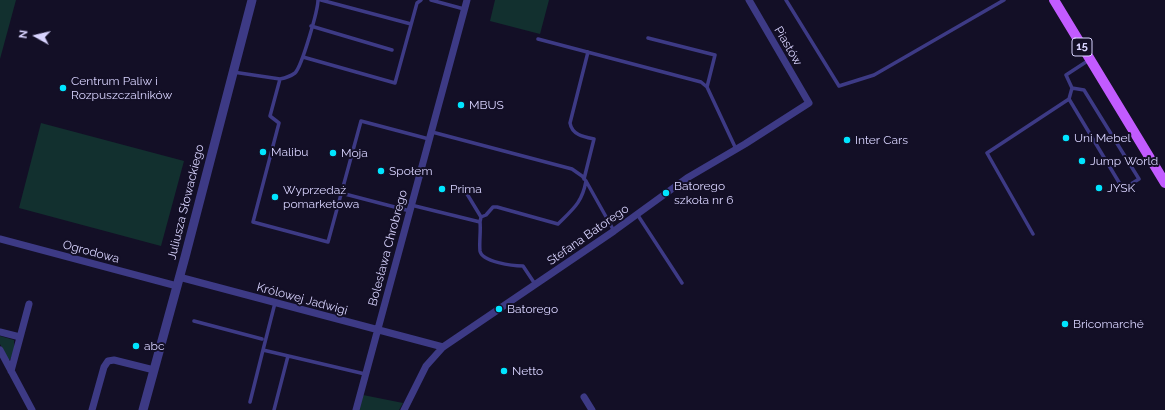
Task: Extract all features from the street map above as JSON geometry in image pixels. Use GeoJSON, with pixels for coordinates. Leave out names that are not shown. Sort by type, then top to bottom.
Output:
{"type":"FeatureCollection","features":[{"type":"Feature","properties":{"kind":"main road","name":"15"},"geometry":{"type":"LineString","coordinates":[[1054,0],[1165,183]]}},
{"type":"Feature","properties":{"kind":"street","name":"Juliusza Słowackiego"},"geometry":{"type":"LineString","coordinates":[[143,410],[252,0]]}},
{"type":"Feature","properties":{"kind":"street","name":"Bolesława Chrobrego"},"geometry":{"type":"LineString","coordinates":[[356,410],[411,208],[428,139],[467,0]]}},
{"type":"Feature","properties":{"kind":"street","name":"Piastów"},"geometry":{"type":"LineString","coordinates":[[749,0],[809,103]]}},
{"type":"Feature","properties":{"kind":"street","name":"Stefana Batorego"},"geometry":{"type":"LineString","coordinates":[[404,410],[426,366],[443,347],[614,231],[687,178],[736,150],[809,103]]}},
{"type":"Feature","properties":{"kind":"street","name":"Ogrodowa"},"geometry":{"type":"LineString","coordinates":[[0,240],[178,282]]}},
{"type":"Feature","properties":{"kind":"street","name":"Królowej Jadwigi"},"geometry":{"type":"LineString","coordinates":[[178,282],[275,303],[443,347]]}},
{"type":"Feature","properties":{"kind":"street"},"geometry":{"type":"LineString","coordinates":[[11,371],[28,304]]}},
{"type":"Feature","properties":{"kind":"street"},"geometry":{"type":"LineString","coordinates":[[0,332],[20,338]]}},
{"type":"Feature","properties":{"kind":"street"},"geometry":{"type":"LineString","coordinates":[[0,350],[32,410]]}},
{"type":"Feature","properties":{"kind":"street"},"geometry":{"type":"LineString","coordinates":[[92,410],[104,367],[108,361],[114,360],[154,370]]}},
{"type":"Feature","properties":{"kind":"street"},"geometry":{"type":"LineString","coordinates":[[584,397],[592,410]]}},
{"type":"Feature","properties":{"kind":"lane"},"geometry":{"type":"LineString","coordinates":[[232,72],[280,79],[296,72],[303,57],[318,0]]}},
{"type":"Feature","properties":{"kind":"lane"},"geometry":{"type":"LineString","coordinates":[[321,0],[411,24]]}},
{"type":"Feature","properties":{"kind":"lane"},"geometry":{"type":"LineString","coordinates":[[303,57],[395,82],[417,3],[421,0]]}},
{"type":"Feature","properties":{"kind":"lane"},"geometry":{"type":"LineString","coordinates":[[431,0],[464,9]]}},
{"type":"Feature","properties":{"kind":"lane"},"geometry":{"type":"LineString","coordinates":[[786,0],[839,86],[874,75],[1004,0]]}},
{"type":"Feature","properties":{"kind":"lane"},"geometry":{"type":"LineString","coordinates":[[311,26],[392,50]]}},
{"type":"Feature","properties":{"kind":"lane"},"geometry":{"type":"LineString","coordinates":[[648,38],[715,55],[707,87]]}},
{"type":"Feature","properties":{"kind":"lane"},"geometry":{"type":"LineString","coordinates":[[538,39],[698,80],[704,83],[736,150]]}},
{"type":"Feature","properties":{"kind":"lane"},"geometry":{"type":"LineString","coordinates":[[535,284],[523,266],[490,260],[483,257],[480,252],[480,222],[482,217],[486,215],[493,207],[497,207],[558,224],[579,203],[583,194],[594,139],[575,133],[570,128],[570,123],[588,52]]}},
{"type":"Feature","properties":{"kind":"lane"},"geometry":{"type":"LineString","coordinates":[[1033,234],[987,152],[1069,99],[1072,88],[1066,75],[1090,59]]}},
{"type":"Feature","properties":{"kind":"lane"},"geometry":{"type":"LineString","coordinates":[[280,79],[270,116],[278,123],[252,222],[328,242],[361,121],[428,139]]}},
{"type":"Feature","properties":{"kind":"lane"},"geometry":{"type":"LineString","coordinates":[[1069,99],[1123,190],[1139,179],[1084,90],[1072,88]]}},
{"type":"Feature","properties":{"kind":"lane"},"geometry":{"type":"LineString","coordinates":[[431,132],[566,167],[576,172],[585,180],[614,231]]}},
{"type":"Feature","properties":{"kind":"lane"},"geometry":{"type":"LineString","coordinates":[[464,189],[482,217]]}},
{"type":"Feature","properties":{"kind":"lane"},"geometry":{"type":"LineString","coordinates":[[341,193],[480,222]]}},
{"type":"Feature","properties":{"kind":"lane"},"geometry":{"type":"LineString","coordinates":[[637,214],[682,283]]}},
{"type":"Feature","properties":{"kind":"lane"},"geometry":{"type":"LineString","coordinates":[[250,402],[275,303]]}},
{"type":"Feature","properties":{"kind":"lane"},"geometry":{"type":"LineString","coordinates":[[194,320],[262,339]]}},
{"type":"Feature","properties":{"kind":"lane"},"geometry":{"type":"LineString","coordinates":[[263,350],[365,374]]}},
{"type":"Feature","properties":{"kind":"lane"},"geometry":{"type":"LineString","coordinates":[[274,410],[288,356]]}},
{"type":"Feature","properties":{"kind":"green space"},"geometry":{"type":"Polygon","coordinates":[[[0,0],[16,0],[0,59],[0,0]]]}},
{"type":"Feature","properties":{"kind":"green space"},"geometry":{"type":"Polygon","coordinates":[[[495,0],[549,0],[540,34],[490,21],[495,0]]]}},
{"type":"Feature","properties":{"kind":"green space"},"geometry":{"type":"Polygon","coordinates":[[[41,123],[184,161],[161,246],[19,208],[41,123]]]}},
{"type":"Feature","properties":{"kind":"green space"},"geometry":{"type":"Polygon","coordinates":[[[0,336],[14,340],[14,351],[10,360],[0,344],[0,336]]]}},
{"type":"Feature","properties":{"kind":"green space"},"geometry":{"type":"Polygon","coordinates":[[[363,395],[403,403],[399,410],[359,410],[363,395]]]}},
{"type":"Feature","properties":{"kind":"place","name":"Centrum Paliw i Rozpuszczalników"},"geometry":{"type":"Point","coordinates":[63,88]}},
{"type":"Feature","properties":{"kind":"place","name":"MBUS"},"geometry":{"type":"Point","coordinates":[461,105]}},
{"type":"Feature","properties":{"kind":"place","name":"Uni Mebel"},"geometry":{"type":"Point","coordinates":[1066,138]}},
{"type":"Feature","properties":{"kind":"place","name":"Inter Cars"},"geometry":{"type":"Point","coordinates":[847,140]}},
{"type":"Feature","properties":{"kind":"place","name":"Malibu"},"geometry":{"type":"Point","coordinates":[263,152]}},
{"type":"Feature","properties":{"kind":"place","name":"Moja"},"geometry":{"type":"Point","coordinates":[333,153]}},
{"type":"Feature","properties":{"kind":"place","name":"Jump World"},"geometry":{"type":"Point","coordinates":[1082,161]}},
{"type":"Feature","properties":{"kind":"place","name":"Społem"},"geometry":{"type":"Point","coordinates":[381,171]}},
{"type":"Feature","properties":{"kind":"place","name":"JYSK"},"geometry":{"type":"Point","coordinates":[1099,188]}},
{"type":"Feature","properties":{"kind":"place","name":"Prima"},"geometry":{"type":"Point","coordinates":[442,189]}},
{"type":"Feature","properties":{"kind":"place","name":"Batorego szkoła nr 6"},"geometry":{"type":"Point","coordinates":[666,193]}},
{"type":"Feature","properties":{"kind":"place","name":"Wyprzedaż pomarketowa"},"geometry":{"type":"Point","coordinates":[275,197]}},
{"type":"Feature","properties":{"kind":"place","name":"Batorego"},"geometry":{"type":"Point","coordinates":[499,309]}},
{"type":"Feature","properties":{"kind":"place","name":"Bricomarché"},"geometry":{"type":"Point","coordinates":[1065,324]}},
{"type":"Feature","properties":{"kind":"place","name":"abc"},"geometry":{"type":"Point","coordinates":[136,346]}},
{"type":"Feature","properties":{"kind":"place","name":"Netto"},"geometry":{"type":"Point","coordinates":[504,371]}}]}
